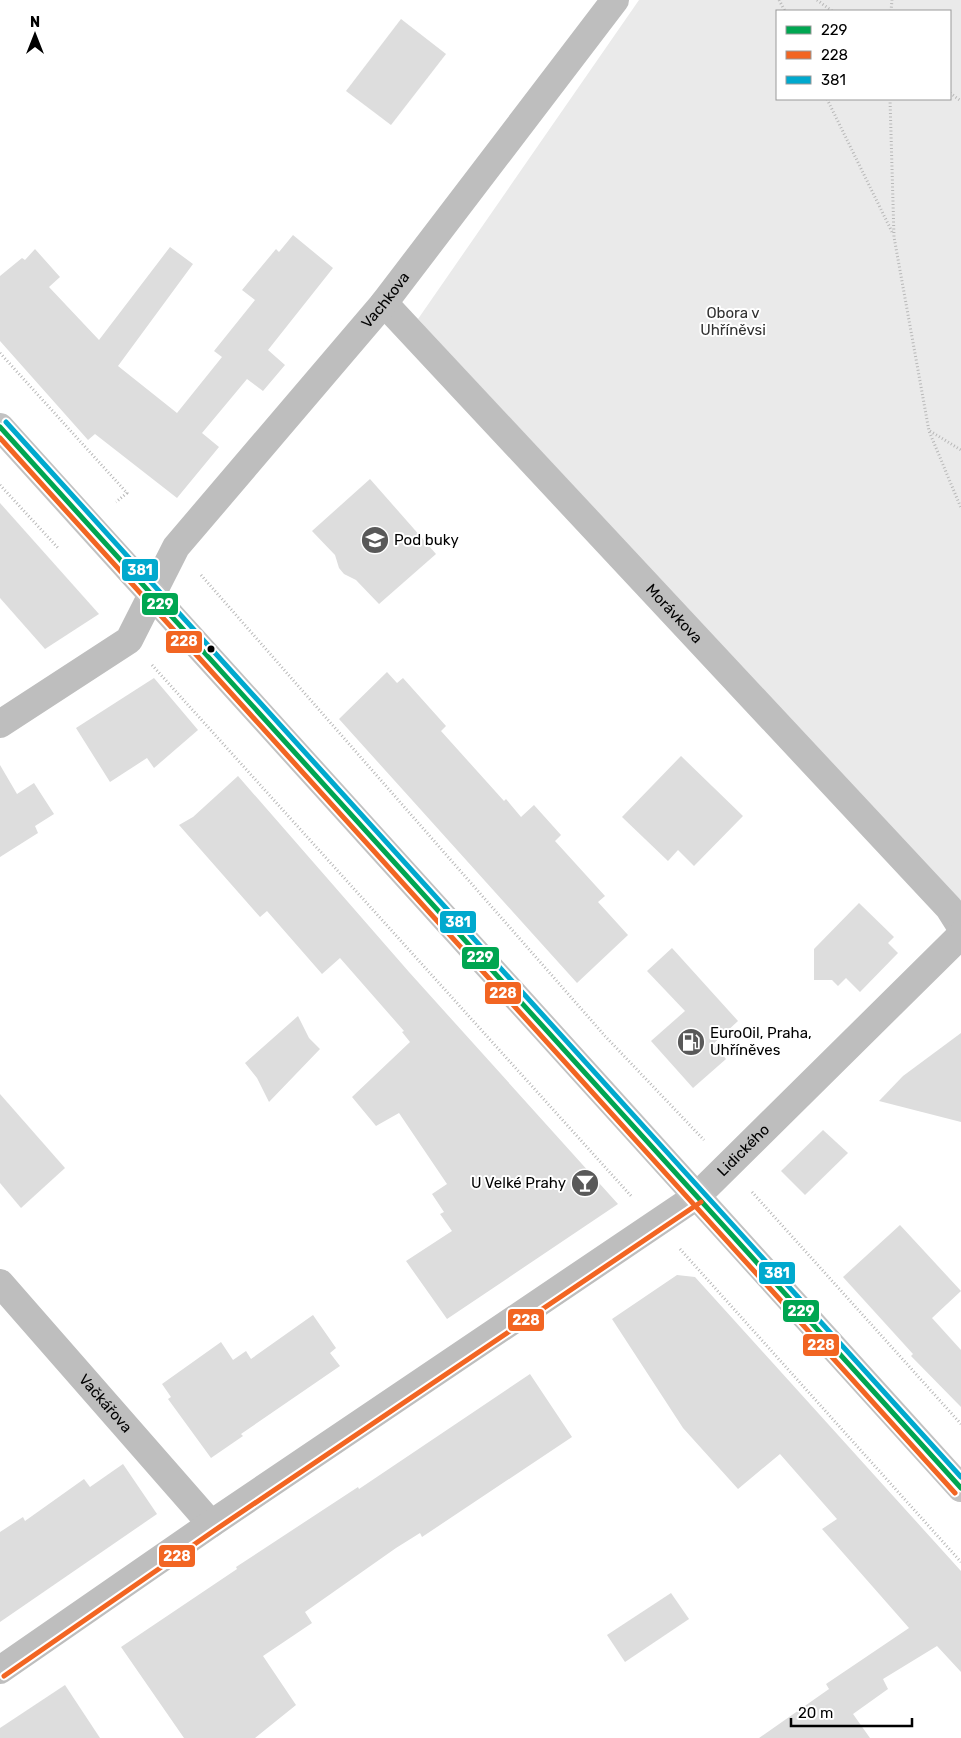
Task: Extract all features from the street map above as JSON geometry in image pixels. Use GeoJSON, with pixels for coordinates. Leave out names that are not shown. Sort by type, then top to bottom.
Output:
{"type":"FeatureCollection","features":[{"type":"Feature","properties":{"kind":"main road"},"geometry":{"type":"LineString","coordinates":[[0,427],[961,1488]]}},
{"type":"Feature","properties":{"kind":"street","name":"Vachkova"},"geometry":{"type":"LineString","coordinates":[[129,640],[176,548],[384,303],[615,0]]}},
{"type":"Feature","properties":{"kind":"street","name":"Morávkova"},"geometry":{"type":"LineString","coordinates":[[384,303],[949,908],[961,927]]}},
{"type":"Feature","properties":{"kind":"street"},"geometry":{"type":"LineString","coordinates":[[0,724],[129,640]]}},
{"type":"Feature","properties":{"kind":"street","name":"Lidického"},"geometry":{"type":"LineString","coordinates":[[0,1670],[211,1524],[658,1225],[697,1196],[961,934]]}},
{"type":"Feature","properties":{"kind":"street","name":"Vačkářova"},"geometry":{"type":"LineString","coordinates":[[0,1283],[211,1524]]}},
{"type":"Feature","properties":{"kind":"path"},"geometry":{"type":"LineString","coordinates":[[817,0],[831,10]]}},
{"type":"Feature","properties":{"kind":"path"},"geometry":{"type":"LineString","coordinates":[[827,100],[894,237]]}},
{"type":"Feature","properties":{"kind":"path"},"geometry":{"type":"LineString","coordinates":[[890,100],[894,237],[929,431],[961,508]]}},
{"type":"Feature","properties":{"kind":"path"},"geometry":{"type":"LineString","coordinates":[[0,352],[127,493]]}},
{"type":"Feature","properties":{"kind":"path"},"geometry":{"type":"LineString","coordinates":[[929,431],[961,450]]}},
{"type":"Feature","properties":{"kind":"path"},"geometry":{"type":"LineString","coordinates":[[0,485],[59,549]]}},
{"type":"Feature","properties":{"kind":"path"},"geometry":{"type":"LineString","coordinates":[[176,548],[605,1036],[729,1166],[961,1424]]}},
{"type":"Feature","properties":{"kind":"path"},"geometry":{"type":"LineString","coordinates":[[129,640],[961,1562]]}},
{"type":"Feature","properties":{"kind":"green space","name":"Obora v Uhříněvsi"},"geometry":{"type":"Polygon","coordinates":[[[639,0],[961,0],[961,903],[418,319],[639,0]]]}},
{"type":"Feature","properties":{"kind":"building"},"geometry":{"type":"Polygon","coordinates":[[[401,19],[446,54],[391,125],[346,91],[401,19]]]}},
{"type":"Feature","properties":{"kind":"building"},"geometry":{"type":"Polygon","coordinates":[[[293,235],[333,268],[268,350],[285,365],[263,391],[247,379],[202,433],[219,447],[177,498],[95,434],[88,440],[0,341],[0,276],[22,258],[25,260],[35,249],[60,277],[49,287],[99,340],[170,247],[193,264],[118,366],[177,413],[222,357],[214,351],[255,300],[242,290],[276,249],[279,252],[293,235]]]}},
{"type":"Feature","properties":{"kind":"building"},"geometry":{"type":"Polygon","coordinates":[[[370,479],[436,554],[379,604],[356,580],[344,574],[339,568],[335,555],[312,531],[370,479]]]}},
{"type":"Feature","properties":{"kind":"building"},"geometry":{"type":"Polygon","coordinates":[[[0,503],[99,614],[45,649],[0,598],[0,503]]]}},
{"type":"Feature","properties":{"kind":"building"},"geometry":{"type":"Polygon","coordinates":[[[387,672],[397,683],[403,678],[446,726],[441,731],[504,801],[506,799],[521,817],[534,805],[561,835],[555,841],[605,896],[598,902],[628,935],[577,983],[339,719],[387,672]]]}},
{"type":"Feature","properties":{"kind":"building"},"geometry":{"type":"Polygon","coordinates":[[[154,678],[198,730],[154,768],[147,758],[110,782],[76,728],[154,678]]]}},
{"type":"Feature","properties":{"kind":"building"},"geometry":{"type":"Polygon","coordinates":[[[681,756],[743,816],[694,866],[678,850],[668,861],[622,817],[681,756]]]}},
{"type":"Feature","properties":{"kind":"building"},"geometry":{"type":"Polygon","coordinates":[[[0,765],[17,794],[34,783],[54,814],[35,826],[38,833],[0,857],[0,765]]]}},
{"type":"Feature","properties":{"kind":"building"},"geometry":{"type":"Polygon","coordinates":[[[238,776],[409,972],[618,1204],[447,1319],[406,1261],[452,1231],[440,1214],[444,1212],[432,1194],[447,1184],[399,1113],[376,1126],[352,1097],[410,1042],[402,1032],[404,1031],[340,958],[322,974],[267,911],[260,917],[179,825],[193,817],[238,776]]]}},
{"type":"Feature","properties":{"kind":"building"},"geometry":{"type":"Polygon","coordinates":[[[859,903],[894,937],[888,943],[898,953],[860,992],[846,978],[838,986],[832,980],[814,980],[814,949],[859,903]]]}},
{"type":"Feature","properties":{"kind":"building"},"geometry":{"type":"Polygon","coordinates":[[[672,948],[738,1021],[713,1044],[726,1059],[693,1088],[651,1041],[685,1011],[647,971],[672,948]]]}},
{"type":"Feature","properties":{"kind":"building"},"geometry":{"type":"Polygon","coordinates":[[[298,1016],[309,1038],[320,1049],[269,1102],[257,1078],[245,1063],[298,1016]]]}},
{"type":"Feature","properties":{"kind":"building"},"geometry":{"type":"Polygon","coordinates":[[[961,1033],[961,1122],[879,1101],[903,1076],[961,1033]]]}},
{"type":"Feature","properties":{"kind":"building"},"geometry":{"type":"Polygon","coordinates":[[[0,1094],[65,1168],[21,1208],[0,1183],[0,1094]]]}},
{"type":"Feature","properties":{"kind":"building"},"geometry":{"type":"Polygon","coordinates":[[[823,1130],[848,1153],[805,1195],[781,1171],[823,1130]]]}},
{"type":"Feature","properties":{"kind":"building"},"geometry":{"type":"Polygon","coordinates":[[[900,1225],[961,1291],[932,1318],[961,1350],[961,1407],[911,1356],[913,1354],[843,1277],[900,1225]]]}},
{"type":"Feature","properties":{"kind":"building"},"geometry":{"type":"Polygon","coordinates":[[[677,1275],[695,1277],[961,1571],[961,1672],[937,1646],[883,1679],[888,1689],[853,1714],[870,1738],[759,1738],[829,1689],[826,1684],[909,1628],[822,1529],[837,1519],[780,1454],[738,1489],[683,1428],[612,1319],[677,1275]]]}},
{"type":"Feature","properties":{"kind":"building"},"geometry":{"type":"Polygon","coordinates":[[[313,1315],[336,1348],[330,1353],[340,1366],[241,1434],[243,1436],[211,1458],[168,1399],[171,1397],[162,1384],[221,1342],[233,1360],[246,1351],[251,1359],[313,1315]]]}},
{"type":"Feature","properties":{"kind":"building"},"geometry":{"type":"Polygon","coordinates":[[[530,1374],[572,1437],[422,1537],[420,1533],[396,1548],[305,1612],[312,1623],[263,1656],[296,1705],[255,1738],[184,1738],[121,1647],[237,1569],[236,1567],[358,1487],[359,1489],[530,1374]]]}},
{"type":"Feature","properties":{"kind":"building"},"geometry":{"type":"Polygon","coordinates":[[[123,1464],[157,1514],[0,1622],[0,1532],[23,1517],[25,1521],[84,1479],[90,1487],[123,1464]]]}},
{"type":"Feature","properties":{"kind":"building"},"geometry":{"type":"Polygon","coordinates":[[[671,1593],[689,1619],[625,1662],[607,1635],[671,1593]]]}},
{"type":"Feature","properties":{"kind":"building"},"geometry":{"type":"Polygon","coordinates":[[[65,1685],[100,1738],[0,1738],[0,1728],[65,1685]]]}},
{"type":"Feature","properties":{"kind":"transit line","name":"381"},"geometry":{"type":"LineString","coordinates":[[6,422],[961,1477]]}},
{"type":"Feature","properties":{"kind":"transit line","name":"229"},"geometry":{"type":"LineString","coordinates":[[0,427],[961,1488]]}},
{"type":"Feature","properties":{"kind":"transit line","name":"228"},"geometry":{"type":"LineString","coordinates":[[0,438],[955,1493]]}},
{"type":"Feature","properties":{"kind":"transit line","name":"228"},"geometry":{"type":"LineString","coordinates":[[4,1676],[215,1530],[701,1202]]}},
{"type":"Feature","properties":{"kind":"place","name":"Pod buky"},"geometry":{"type":"Point","coordinates":[375,540]}},
{"type":"Feature","properties":{"kind":"place","name":"EuroOil, Praha, Uhříněves"},"geometry":{"type":"Point","coordinates":[691,1042]}},
{"type":"Feature","properties":{"kind":"place","name":"U Velké Prahy"},"geometry":{"type":"Point","coordinates":[585,1183]}}]}
